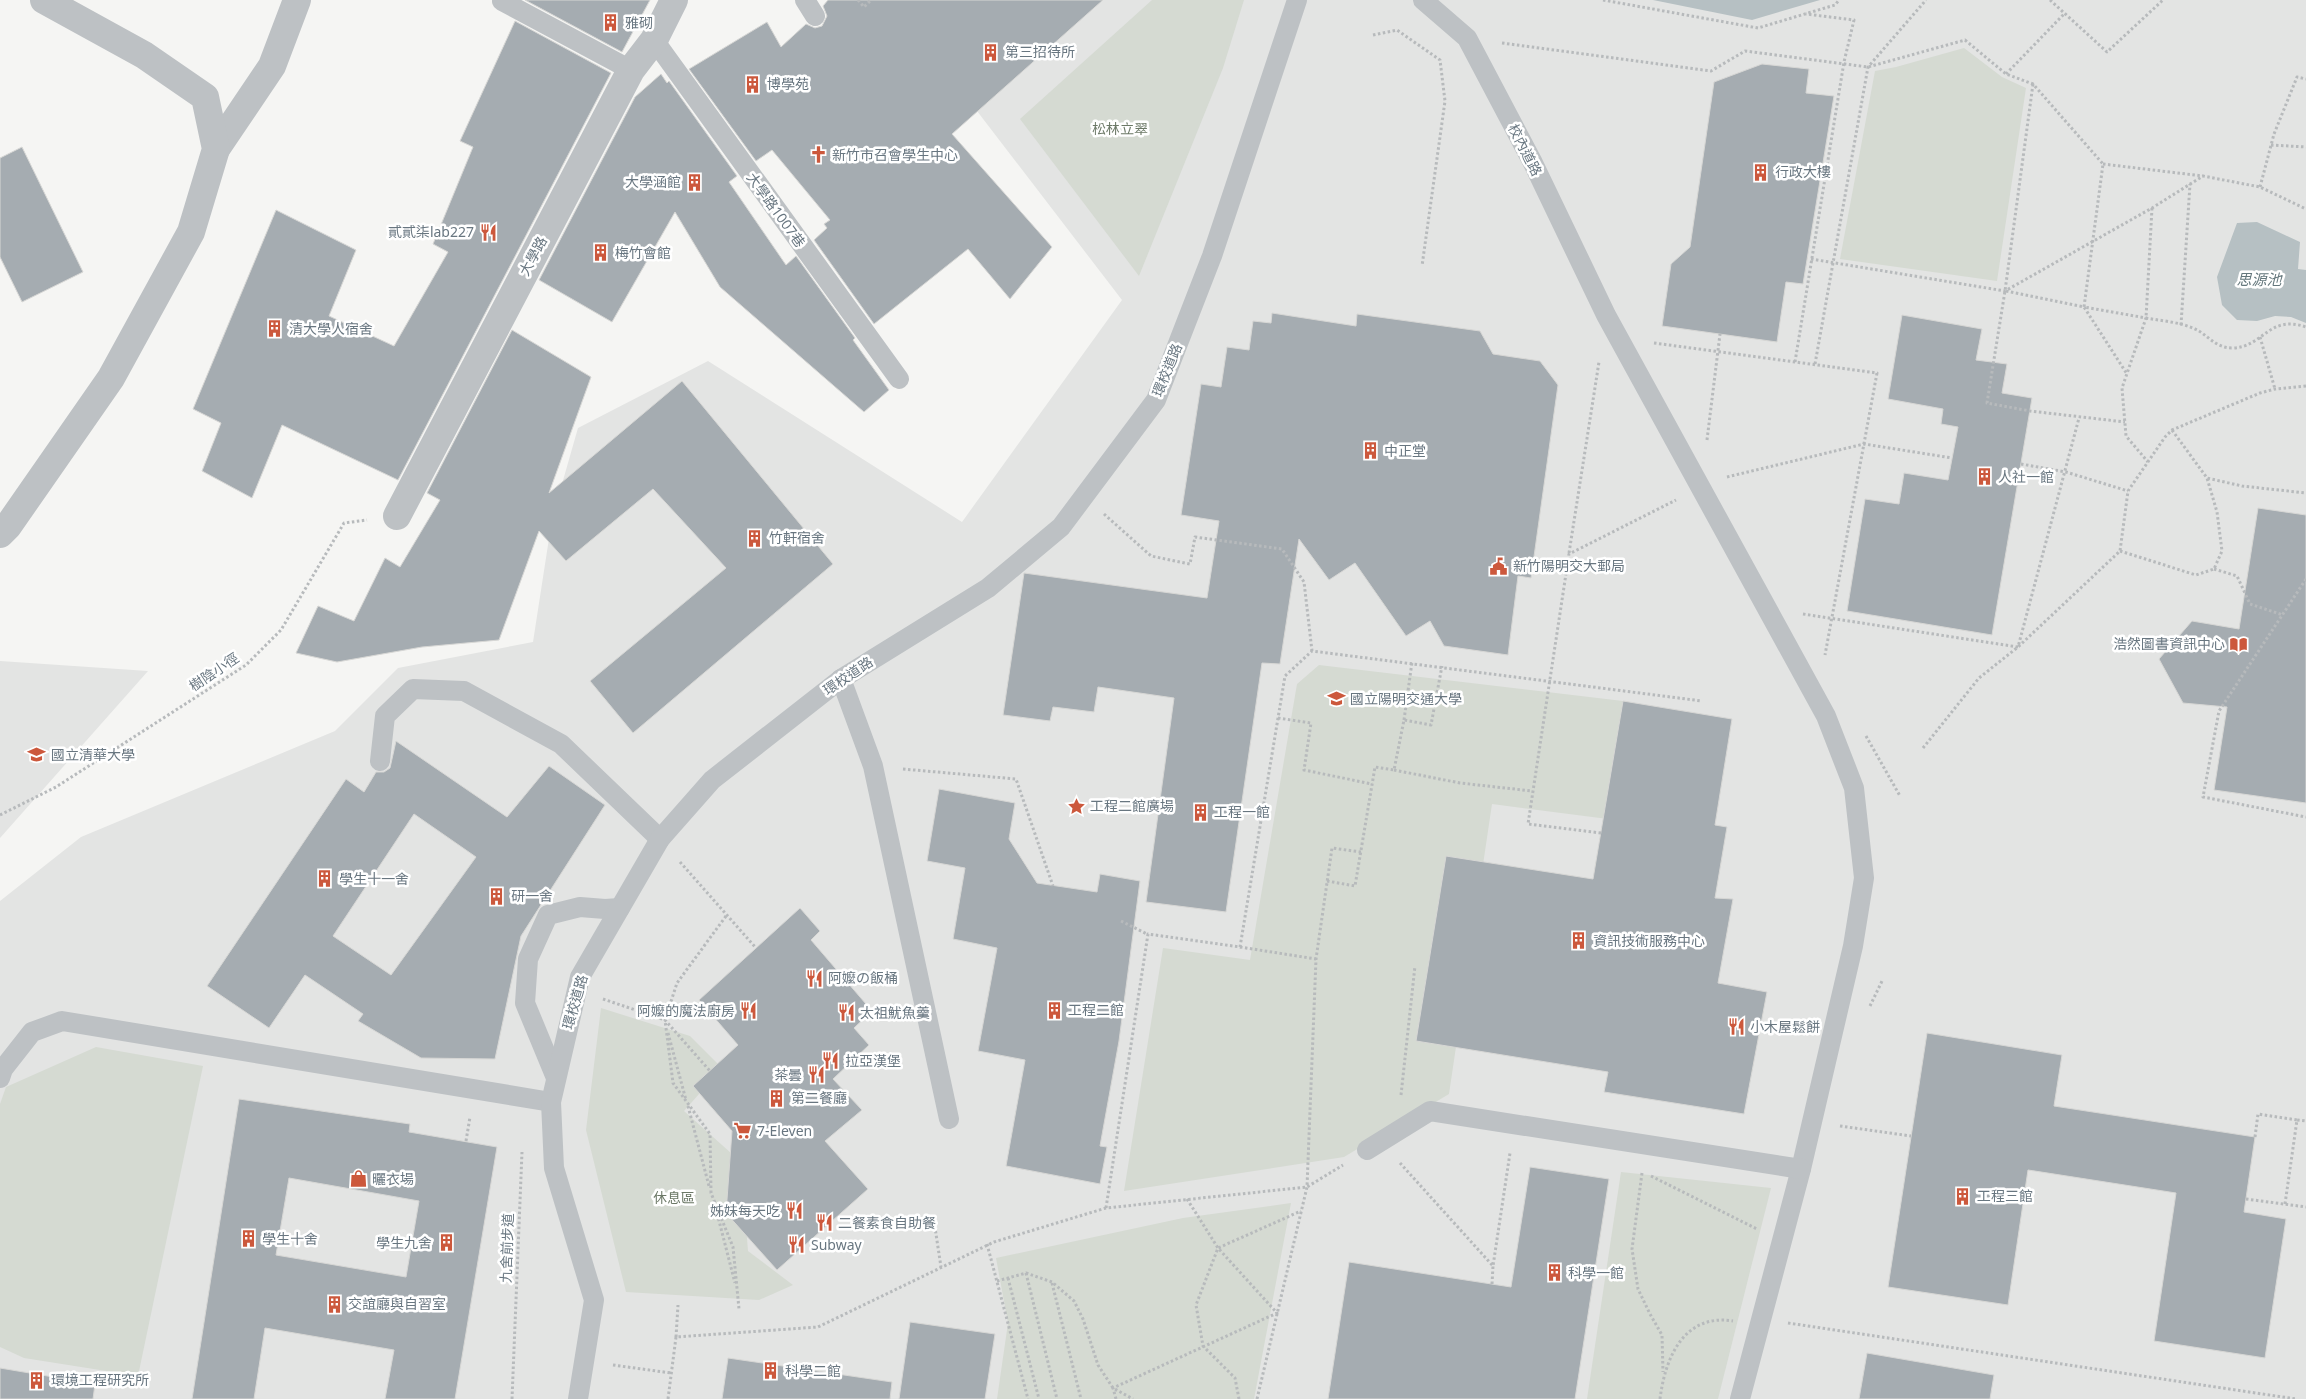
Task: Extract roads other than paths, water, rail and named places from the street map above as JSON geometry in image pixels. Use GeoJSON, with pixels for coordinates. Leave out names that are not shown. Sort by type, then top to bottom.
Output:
{"type":"FeatureCollection","features":[{"type":"Feature","properties":{"kind":"street"},"geometry":{"type":"LineString","coordinates":[[0,534],[8,526],[111,378],[190,232],[216,149],[272,66],[297,0]]}},
{"type":"Feature","properties":{"kind":"street","name":"大學路"},"geometry":{"type":"LineString","coordinates":[[397,516],[631,70],[654,40],[674,0]]}},
{"type":"Feature","properties":{"kind":"street"},"geometry":{"type":"LineString","coordinates":[[60,4],[144,55],[205,97],[216,149]]}},
{"type":"Feature","properties":{"kind":"lane","name":"環校道路"},"geometry":{"type":"LineString","coordinates":[[578,1399],[594,1300],[554,1168],[551,1102],[580,977],[660,839],[712,780],[841,678],[988,588],[1061,527],[1156,400],[1212,256],[1297,0]]}},
{"type":"Feature","properties":{"kind":"lane","name":"校內道路"},"geometry":{"type":"LineString","coordinates":[[1423,0],[1467,38],[1533,164],[1606,315],[1826,716],[1854,788],[1864,878],[1852,946],[1801,1169],[1740,1399]]}},
{"type":"Feature","properties":{"kind":"lane"},"geometry":{"type":"LineString","coordinates":[[502,1],[631,70]]}},
{"type":"Feature","properties":{"kind":"lane","name":"大學路1007巷"},"geometry":{"type":"LineString","coordinates":[[654,40],[899,379]]}},
{"type":"Feature","properties":{"kind":"lane"},"geometry":{"type":"LineString","coordinates":[[841,678],[873,766],[949,1119]]}},
{"type":"Feature","properties":{"kind":"lane"},"geometry":{"type":"LineString","coordinates":[[380,761],[385,716],[413,689],[464,691],[562,744],[660,839]]}},
{"type":"Feature","properties":{"kind":"lane"},"geometry":{"type":"LineString","coordinates":[[556,1078],[525,1003],[528,959],[548,915],[580,907],[620,908]]}},
{"type":"Feature","properties":{"kind":"lane"},"geometry":{"type":"LineString","coordinates":[[0,1078],[4,1069],[32,1032],[62,1021],[551,1102]]}},
{"type":"Feature","properties":{"kind":"lane"},"geometry":{"type":"LineString","coordinates":[[1382,1141],[1430,1111],[1801,1169]]}},
{"type":"Feature","properties":{"kind":"water"},"geometry":{"type":"Polygon","coordinates":[[[1653,0],[1820,0],[1752,20],[1653,0]]]}},
{"type":"Feature","properties":{"kind":"water","name":"思源池"},"geometry":{"type":"Polygon","coordinates":[[[2257,222],[2300,242],[2298,269],[2306,270],[2306,323],[2291,317],[2275,316],[2257,321],[2237,320],[2222,305],[2217,277],[2237,223],[2257,222]]]}},
{"type":"Feature","properties":{"kind":"place","name":"雅砌"},"geometry":{"type":"Point","coordinates":[611,23]}},
{"type":"Feature","properties":{"kind":"place","name":"第三招待所"},"geometry":{"type":"Point","coordinates":[991,52]}},
{"type":"Feature","properties":{"kind":"place","name":"博學苑"},"geometry":{"type":"Point","coordinates":[753,84]}},
{"type":"Feature","properties":{"kind":"place","name":"新竹市召會學生中心"},"geometry":{"type":"Point","coordinates":[818,155]}},
{"type":"Feature","properties":{"kind":"place","name":"行政大樓"},"geometry":{"type":"Point","coordinates":[1761,172]}},
{"type":"Feature","properties":{"kind":"place","name":"大學涵館"},"geometry":{"type":"Point","coordinates":[695,182]}},
{"type":"Feature","properties":{"kind":"place","name":"貳貳柒lab227"},"geometry":{"type":"Point","coordinates":[488,232]}},
{"type":"Feature","properties":{"kind":"place","name":"梅竹會館"},"geometry":{"type":"Point","coordinates":[601,253]}},
{"type":"Feature","properties":{"kind":"place","name":"清大學人宿舍"},"geometry":{"type":"Point","coordinates":[275,329]}},
{"type":"Feature","properties":{"kind":"place","name":"中正堂"},"geometry":{"type":"Point","coordinates":[1370,451]}},
{"type":"Feature","properties":{"kind":"place","name":"人社一館"},"geometry":{"type":"Point","coordinates":[1984,477]}},
{"type":"Feature","properties":{"kind":"place","name":"竹軒宿舍"},"geometry":{"type":"Point","coordinates":[755,538]}},
{"type":"Feature","properties":{"kind":"place","name":"新竹陽明交大郵局"},"geometry":{"type":"Point","coordinates":[1499,566]}},
{"type":"Feature","properties":{"kind":"place","name":"浩然圖書資訊中心"},"geometry":{"type":"Point","coordinates":[2239,644]}},
{"type":"Feature","properties":{"kind":"place","name":"國立陽明交通大學"},"geometry":{"type":"Point","coordinates":[1336,699]}},
{"type":"Feature","properties":{"kind":"place","name":"國立清華大學"},"geometry":{"type":"Point","coordinates":[37,755]}},
{"type":"Feature","properties":{"kind":"place","name":"工程二館廣場"},"geometry":{"type":"Point","coordinates":[1076,806]}},
{"type":"Feature","properties":{"kind":"place","name":"工程一館"},"geometry":{"type":"Point","coordinates":[1200,812]}},
{"type":"Feature","properties":{"kind":"place","name":"學生十一舍"},"geometry":{"type":"Point","coordinates":[325,879]}},
{"type":"Feature","properties":{"kind":"place","name":"研一舍"},"geometry":{"type":"Point","coordinates":[497,896]}},
{"type":"Feature","properties":{"kind":"place","name":"資訊技術服務中心"},"geometry":{"type":"Point","coordinates":[1579,941]}},
{"type":"Feature","properties":{"kind":"place","name":"阿嬤の飯桶"},"geometry":{"type":"Point","coordinates":[814,978]}},
{"type":"Feature","properties":{"kind":"place","name":"工程二館"},"geometry":{"type":"Point","coordinates":[1054,1010]}},
{"type":"Feature","properties":{"kind":"place","name":"阿嬤的魔法廚房"},"geometry":{"type":"Point","coordinates":[749,1011]}},
{"type":"Feature","properties":{"kind":"place","name":"太祖魷魚羹"},"geometry":{"type":"Point","coordinates":[846,1013]}},
{"type":"Feature","properties":{"kind":"place","name":"小木屋鬆餅"},"geometry":{"type":"Point","coordinates":[1736,1027]}},
{"type":"Feature","properties":{"kind":"place","name":"拉亞漢堡"},"geometry":{"type":"Point","coordinates":[831,1061]}},
{"type":"Feature","properties":{"kind":"place","name":"茶曇"},"geometry":{"type":"Point","coordinates":[816,1075]}},
{"type":"Feature","properties":{"kind":"place","name":"第二餐廳"},"geometry":{"type":"Point","coordinates":[777,1098]}},
{"type":"Feature","properties":{"kind":"place","name":"7-Eleven"},"geometry":{"type":"Point","coordinates":[743,1131]}},
{"type":"Feature","properties":{"kind":"place","name":"曬衣場"},"geometry":{"type":"Point","coordinates":[358,1179]}},
{"type":"Feature","properties":{"kind":"place","name":"工程三館"},"geometry":{"type":"Point","coordinates":[1963,1196]}},
{"type":"Feature","properties":{"kind":"place","name":"姊妹每天吃"},"geometry":{"type":"Point","coordinates":[794,1211]}},
{"type":"Feature","properties":{"kind":"place","name":"二餐素食自助餐"},"geometry":{"type":"Point","coordinates":[824,1223]}},
{"type":"Feature","properties":{"kind":"place","name":"學生十舍"},"geometry":{"type":"Point","coordinates":[248,1239]}},
{"type":"Feature","properties":{"kind":"place","name":"學生九舍"},"geometry":{"type":"Point","coordinates":[446,1243]}},
{"type":"Feature","properties":{"kind":"place","name":"Subway"},"geometry":{"type":"Point","coordinates":[797,1245]}},
{"type":"Feature","properties":{"kind":"place","name":"科學一館"},"geometry":{"type":"Point","coordinates":[1554,1273]}},
{"type":"Feature","properties":{"kind":"place","name":"交誼廳與自習室"},"geometry":{"type":"Point","coordinates":[334,1304]}},
{"type":"Feature","properties":{"kind":"place","name":"科學二館"},"geometry":{"type":"Point","coordinates":[771,1371]}},
{"type":"Feature","properties":{"kind":"place","name":"環境工程研究所"},"geometry":{"type":"Point","coordinates":[37,1380]}},
{"type":"Feature","properties":{"kind":"park label","name":"松林立翠"},"geometry":{"type":"Point","coordinates":[1120,129]}},
{"type":"Feature","properties":{"kind":"park label","name":"休息區"},"geometry":{"type":"Point","coordinates":[674,1198]}}]}
